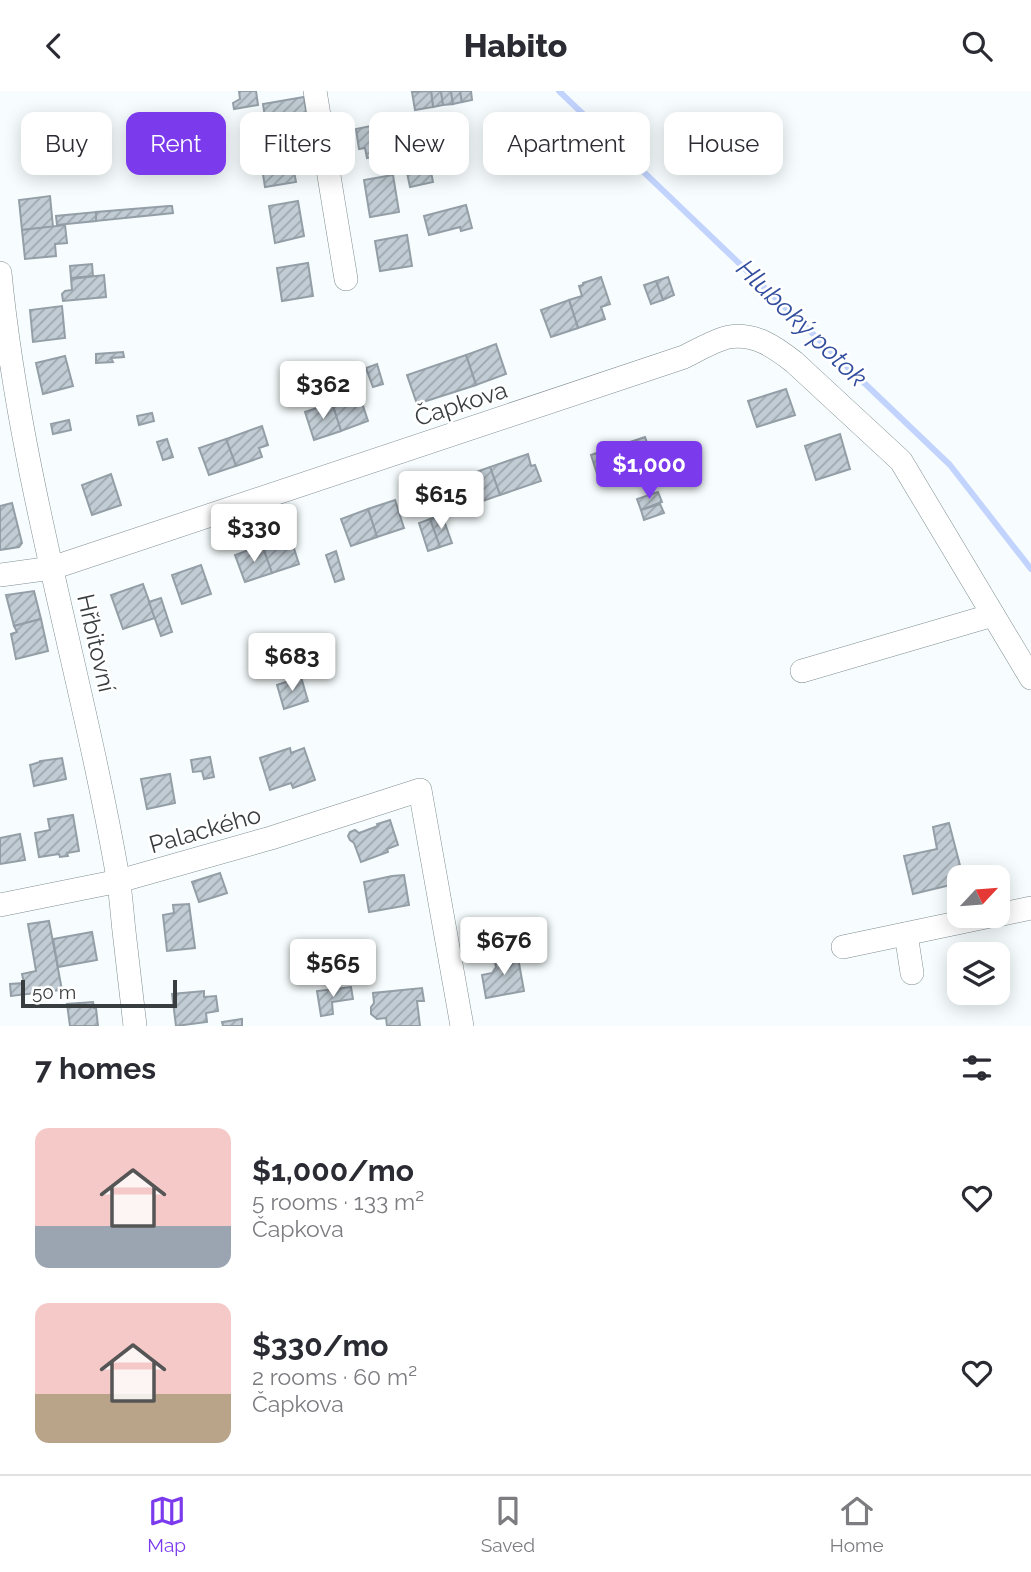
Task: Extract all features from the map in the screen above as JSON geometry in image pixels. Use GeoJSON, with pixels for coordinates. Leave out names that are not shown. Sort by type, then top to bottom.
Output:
{"type":"FeatureCollection","features":[{"type":"Feature","properties":{"kind":"street"},"geometry":{"type":"LineString","coordinates":[[315,91],[346,279]]}},
{"type":"Feature","properties":{"kind":"street","name":"Hřbitovní"},"geometry":{"type":"LineString","coordinates":[[0,273],[6,333],[18,406],[119,881],[135,1026]]}},
{"type":"Feature","properties":{"kind":"street","name":"Čapkova"},"geometry":{"type":"LineString","coordinates":[[0,575],[52,568],[684,357],[729,337],[753,337],[777,349],[794,362],[901,461],[1031,678]]}},
{"type":"Feature","properties":{"kind":"street"},"geometry":{"type":"LineString","coordinates":[[802,671],[993,615]]}},
{"type":"Feature","properties":{"kind":"street","name":"Palackého"},"geometry":{"type":"LineString","coordinates":[[0,905],[119,881],[271,838],[420,790],[462,1026]]}},
{"type":"Feature","properties":{"kind":"street"},"geometry":{"type":"LineString","coordinates":[[1010,912],[1031,908]]}},
{"type":"Feature","properties":{"kind":"street"},"geometry":{"type":"LineString","coordinates":[[843,947],[947,925]]}},
{"type":"Feature","properties":{"kind":"street"},"geometry":{"type":"LineString","coordinates":[[906,934],[912,973]]}},
{"type":"Feature","properties":{"kind":"building"},"geometry":{"type":"Polygon","coordinates":[[[239,91],[256,91],[258,105],[234,109],[233,103],[240,99],[239,91]]]}},
{"type":"Feature","properties":{"kind":"building"},"geometry":{"type":"Polygon","coordinates":[[[431,91],[441,91],[443,105],[433,107],[431,91]]]}},
{"type":"Feature","properties":{"kind":"building"},"geometry":{"type":"Polygon","coordinates":[[[431,91],[433,107],[415,110],[412,92],[431,91]]]}},
{"type":"Feature","properties":{"kind":"building"},"geometry":{"type":"Polygon","coordinates":[[[441,91],[451,91],[453,104],[443,105],[441,91]]]}},
{"type":"Feature","properties":{"kind":"building"},"geometry":{"type":"Polygon","coordinates":[[[451,91],[460,91],[462,102],[453,104],[451,91]]]}},
{"type":"Feature","properties":{"kind":"building"},"geometry":{"type":"Polygon","coordinates":[[[460,91],[471,91],[472,100],[462,102],[460,91]]]}},
{"type":"Feature","properties":{"kind":"building"},"geometry":{"type":"Polygon","coordinates":[[[304,97],[306,112],[264,112],[263,104],[304,97]]]}},
{"type":"Feature","properties":{"kind":"building"},"geometry":{"type":"Polygon","coordinates":[[[369,126],[369,158],[365,148],[359,149],[356,129],[369,126]]]}},
{"type":"Feature","properties":{"kind":"building"},"geometry":{"type":"Polygon","coordinates":[[[263,175],[295,175],[296,182],[265,187],[263,175]]]}},
{"type":"Feature","properties":{"kind":"building"},"geometry":{"type":"Polygon","coordinates":[[[393,175],[399,212],[370,217],[364,180],[393,175]]]}},
{"type":"Feature","properties":{"kind":"building"},"geometry":{"type":"Polygon","coordinates":[[[407,175],[432,175],[433,182],[410,187],[407,175]]]}},
{"type":"Feature","properties":{"kind":"building"},"geometry":{"type":"Polygon","coordinates":[[[50,196],[53,227],[22,230],[19,200],[50,196]]]}},
{"type":"Feature","properties":{"kind":"building"},"geometry":{"type":"Polygon","coordinates":[[[298,201],[304,236],[275,243],[269,206],[298,201]]]}},
{"type":"Feature","properties":{"kind":"building"},"geometry":{"type":"Polygon","coordinates":[[[466,205],[472,228],[461,231],[460,227],[429,235],[424,216],[466,205]]]}},
{"type":"Feature","properties":{"kind":"building"},"geometry":{"type":"Polygon","coordinates":[[[172,206],[173,213],[96,221],[96,212],[172,206]]]}},
{"type":"Feature","properties":{"kind":"building"},"geometry":{"type":"Polygon","coordinates":[[[96,212],[96,221],[57,225],[56,216],[96,212]]]}},
{"type":"Feature","properties":{"kind":"building"},"geometry":{"type":"Polygon","coordinates":[[[65,225],[67,243],[55,244],[56,256],[25,259],[22,230],[65,225]]]}},
{"type":"Feature","properties":{"kind":"building"},"geometry":{"type":"Polygon","coordinates":[[[407,235],[412,266],[380,271],[375,241],[407,235]]]}},
{"type":"Feature","properties":{"kind":"building"},"geometry":{"type":"Polygon","coordinates":[[[308,263],[313,296],[282,301],[277,268],[308,263]]]}},
{"type":"Feature","properties":{"kind":"building"},"geometry":{"type":"Polygon","coordinates":[[[92,264],[93,276],[71,278],[70,266],[92,264]]]}},
{"type":"Feature","properties":{"kind":"building"},"geometry":{"type":"Polygon","coordinates":[[[104,275],[106,297],[63,301],[62,294],[72,290],[71,279],[104,275]]]}},
{"type":"Feature","properties":{"kind":"building"},"geometry":{"type":"Polygon","coordinates":[[[601,277],[610,304],[601,307],[605,319],[578,328],[569,300],[582,296],[579,286],[583,283],[601,277]]]}},
{"type":"Feature","properties":{"kind":"building"},"geometry":{"type":"Polygon","coordinates":[[[668,277],[674,295],[663,300],[656,281],[668,277]]]}},
{"type":"Feature","properties":{"kind":"building"},"geometry":{"type":"Polygon","coordinates":[[[656,281],[663,300],[651,304],[644,285],[656,281]]]}},
{"type":"Feature","properties":{"kind":"building"},"geometry":{"type":"Polygon","coordinates":[[[569,300],[578,328],[551,337],[541,310],[569,300]]]}},
{"type":"Feature","properties":{"kind":"building"},"geometry":{"type":"Polygon","coordinates":[[[62,306],[65,338],[33,342],[30,310],[62,306]]]}},
{"type":"Feature","properties":{"kind":"building"},"geometry":{"type":"Polygon","coordinates":[[[496,344],[506,374],[476,385],[466,355],[496,344]]]}},
{"type":"Feature","properties":{"kind":"building"},"geometry":{"type":"Polygon","coordinates":[[[123,352],[124,357],[111,358],[113,362],[96,363],[96,354],[123,352]]]}},
{"type":"Feature","properties":{"kind":"building"},"geometry":{"type":"Polygon","coordinates":[[[466,355],[476,385],[417,404],[407,375],[466,355]]]}},
{"type":"Feature","properties":{"kind":"building"},"geometry":{"type":"Polygon","coordinates":[[[65,356],[73,386],[43,394],[36,363],[65,356]]]}},
{"type":"Feature","properties":{"kind":"building"},"geometry":{"type":"Polygon","coordinates":[[[377,364],[383,384],[373,387],[366,368],[377,364]]]}},
{"type":"Feature","properties":{"kind":"building"},"geometry":{"type":"Polygon","coordinates":[[[786,389],[795,415],[757,427],[748,401],[786,389]]]}},
{"type":"Feature","properties":{"kind":"building"},"geometry":{"type":"Polygon","coordinates":[[[359,394],[368,421],[341,431],[332,403],[359,394]]]}},
{"type":"Feature","properties":{"kind":"building"},"geometry":{"type":"Polygon","coordinates":[[[332,403],[341,431],[314,440],[305,412],[332,403]]]}},
{"type":"Feature","properties":{"kind":"building"},"geometry":{"type":"Polygon","coordinates":[[[152,413],[154,421],[139,425],[137,416],[152,413]]]}},
{"type":"Feature","properties":{"kind":"building"},"geometry":{"type":"Polygon","coordinates":[[[69,420],[71,430],[53,434],[51,424],[69,420]]]}},
{"type":"Feature","properties":{"kind":"building"},"geometry":{"type":"Polygon","coordinates":[[[262,426],[268,445],[259,448],[262,457],[236,466],[226,439],[262,426]]]}},
{"type":"Feature","properties":{"kind":"building"},"geometry":{"type":"Polygon","coordinates":[[[840,434],[850,469],[816,480],[805,446],[840,434]]]}},
{"type":"Feature","properties":{"kind":"building"},"geometry":{"type":"Polygon","coordinates":[[[645,437],[655,465],[628,474],[618,446],[645,437]]]}},
{"type":"Feature","properties":{"kind":"building"},"geometry":{"type":"Polygon","coordinates":[[[167,439],[173,457],[163,460],[157,442],[167,439]]]}},
{"type":"Feature","properties":{"kind":"building"},"geometry":{"type":"Polygon","coordinates":[[[226,439],[236,466],[209,475],[199,448],[226,439]]]}},
{"type":"Feature","properties":{"kind":"building"},"geometry":{"type":"Polygon","coordinates":[[[618,446],[628,474],[600,483],[591,455],[618,446]]]}},
{"type":"Feature","properties":{"kind":"building"},"geometry":{"type":"Polygon","coordinates":[[[528,454],[531,466],[535,465],[541,481],[500,495],[490,467],[528,454]]]}},
{"type":"Feature","properties":{"kind":"building"},"geometry":{"type":"Polygon","coordinates":[[[490,467],[500,495],[460,509],[454,483],[460,481],[459,478],[490,467]]]}},
{"type":"Feature","properties":{"kind":"building"},"geometry":{"type":"Polygon","coordinates":[[[111,474],[121,505],[92,515],[82,485],[111,474]]]}},
{"type":"Feature","properties":{"kind":"building"},"geometry":{"type":"Polygon","coordinates":[[[658,492],[662,502],[641,510],[637,499],[658,492]]]}},
{"type":"Feature","properties":{"kind":"building"},"geometry":{"type":"Polygon","coordinates":[[[395,500],[404,528],[377,537],[368,509],[395,500]]]}},
{"type":"Feature","properties":{"kind":"building"},"geometry":{"type":"Polygon","coordinates":[[[12,503],[22,543],[19,547],[0,550],[0,506],[12,503]]]}},
{"type":"Feature","properties":{"kind":"building"},"geometry":{"type":"Polygon","coordinates":[[[660,504],[664,513],[644,520],[641,510],[660,504]]]}},
{"type":"Feature","properties":{"kind":"building"},"geometry":{"type":"Polygon","coordinates":[[[368,509],[377,537],[351,546],[341,519],[368,509]]]}},
{"type":"Feature","properties":{"kind":"building"},"geometry":{"type":"Polygon","coordinates":[[[442,515],[452,543],[440,547],[430,519],[442,515]]]}},
{"type":"Feature","properties":{"kind":"building"},"geometry":{"type":"Polygon","coordinates":[[[430,519],[440,547],[428,551],[419,523],[430,519]]]}},
{"type":"Feature","properties":{"kind":"building"},"geometry":{"type":"Polygon","coordinates":[[[290,536],[299,564],[272,573],[262,545],[290,536]]]}},
{"type":"Feature","properties":{"kind":"building"},"geometry":{"type":"Polygon","coordinates":[[[262,545],[272,573],[245,582],[235,555],[262,545]]]}},
{"type":"Feature","properties":{"kind":"building"},"geometry":{"type":"Polygon","coordinates":[[[336,551],[344,579],[335,582],[326,555],[336,551]]]}},
{"type":"Feature","properties":{"kind":"building"},"geometry":{"type":"Polygon","coordinates":[[[201,565],[211,594],[182,604],[172,575],[201,565]]]}},
{"type":"Feature","properties":{"kind":"building"},"geometry":{"type":"Polygon","coordinates":[[[143,584],[155,618],[123,629],[111,595],[143,584]]]}},
{"type":"Feature","properties":{"kind":"building"},"geometry":{"type":"Polygon","coordinates":[[[34,591],[41,619],[14,626],[6,595],[34,591]]]}},
{"type":"Feature","properties":{"kind":"building"},"geometry":{"type":"Polygon","coordinates":[[[161,598],[172,632],[161,636],[149,602],[161,598]]]}},
{"type":"Feature","properties":{"kind":"building"},"geometry":{"type":"Polygon","coordinates":[[[41,619],[48,651],[16,659],[11,634],[17,632],[14,626],[41,619]]]}},
{"type":"Feature","properties":{"kind":"building"},"geometry":{"type":"Polygon","coordinates":[[[301,677],[308,701],[284,709],[277,685],[301,677]]]}},
{"type":"Feature","properties":{"kind":"building"},"geometry":{"type":"Polygon","coordinates":[[[290,748],[291,753],[304,748],[315,780],[293,788],[291,783],[270,790],[260,758],[290,748]]]}},
{"type":"Feature","properties":{"kind":"building"},"geometry":{"type":"Polygon","coordinates":[[[210,757],[214,777],[204,779],[202,771],[193,772],[191,760],[210,757]]]}},
{"type":"Feature","properties":{"kind":"building"},"geometry":{"type":"Polygon","coordinates":[[[62,758],[66,779],[34,786],[30,765],[62,758]]]}},
{"type":"Feature","properties":{"kind":"building"},"geometry":{"type":"Polygon","coordinates":[[[170,774],[175,803],[147,809],[141,779],[170,774]]]}},
{"type":"Feature","properties":{"kind":"building"},"geometry":{"type":"Polygon","coordinates":[[[73,815],[79,851],[67,853],[68,856],[60,857],[59,854],[39,857],[35,833],[50,830],[48,819],[73,815]]]}},
{"type":"Feature","properties":{"kind":"building"},"geometry":{"type":"Polygon","coordinates":[[[390,820],[398,845],[387,849],[388,852],[361,862],[354,843],[348,836],[350,832],[355,830],[359,833],[390,820]]]}},
{"type":"Feature","properties":{"kind":"building"},"geometry":{"type":"Polygon","coordinates":[[[949,823],[960,865],[947,865],[947,886],[913,894],[904,856],[937,849],[933,827],[949,823]]]}},
{"type":"Feature","properties":{"kind":"building"},"geometry":{"type":"Polygon","coordinates":[[[20,834],[25,860],[0,864],[0,838],[20,834]]]}},
{"type":"Feature","properties":{"kind":"building"},"geometry":{"type":"Polygon","coordinates":[[[220,873],[227,893],[199,902],[192,882],[220,873]]]}},
{"type":"Feature","properties":{"kind":"building"},"geometry":{"type":"Polygon","coordinates":[[[404,875],[409,905],[369,912],[364,882],[404,875]]]}},
{"type":"Feature","properties":{"kind":"building"},"geometry":{"type":"Polygon","coordinates":[[[189,904],[195,948],[167,951],[163,915],[174,913],[173,905],[189,904]]]}},
{"type":"Feature","properties":{"kind":"building"},"geometry":{"type":"Polygon","coordinates":[[[49,921],[62,990],[11,996],[10,984],[24,983],[22,974],[36,971],[28,924],[49,921]]]}},
{"type":"Feature","properties":{"kind":"building"},"geometry":{"type":"Polygon","coordinates":[[[92,932],[97,960],[58,967],[53,939],[92,932]]]}},
{"type":"Feature","properties":{"kind":"building"},"geometry":{"type":"Polygon","coordinates":[[[517,952],[524,991],[486,998],[482,975],[492,973],[496,967],[494,957],[517,952]]]}},
{"type":"Feature","properties":{"kind":"building"},"geometry":{"type":"Polygon","coordinates":[[[351,987],[353,999],[332,1002],[333,1014],[321,1016],[317,991],[351,987]]]}},
{"type":"Feature","properties":{"kind":"building"},"geometry":{"type":"Polygon","coordinates":[[[422,988],[424,1001],[417,1001],[420,1026],[387,1026],[386,1018],[377,1019],[371,1014],[373,993],[422,988]]]}},
{"type":"Feature","properties":{"kind":"building"},"geometry":{"type":"Polygon","coordinates":[[[204,991],[204,997],[216,996],[218,1011],[206,1013],[207,1022],[176,1026],[172,994],[204,991]]]}},
{"type":"Feature","properties":{"kind":"building"},"geometry":{"type":"Polygon","coordinates":[[[93,1002],[98,1026],[70,1026],[67,1004],[93,1002]]]}},
{"type":"Feature","properties":{"kind":"building"},"geometry":{"type":"Polygon","coordinates":[[[242,1019],[242,1026],[223,1026],[222,1022],[242,1019]]]}},
{"type":"Feature","properties":{"kind":"waterway","name":"Hluboký potok"},"geometry":{"type":"LineString","coordinates":[[559,91],[950,465],[1031,569]]}}]}
